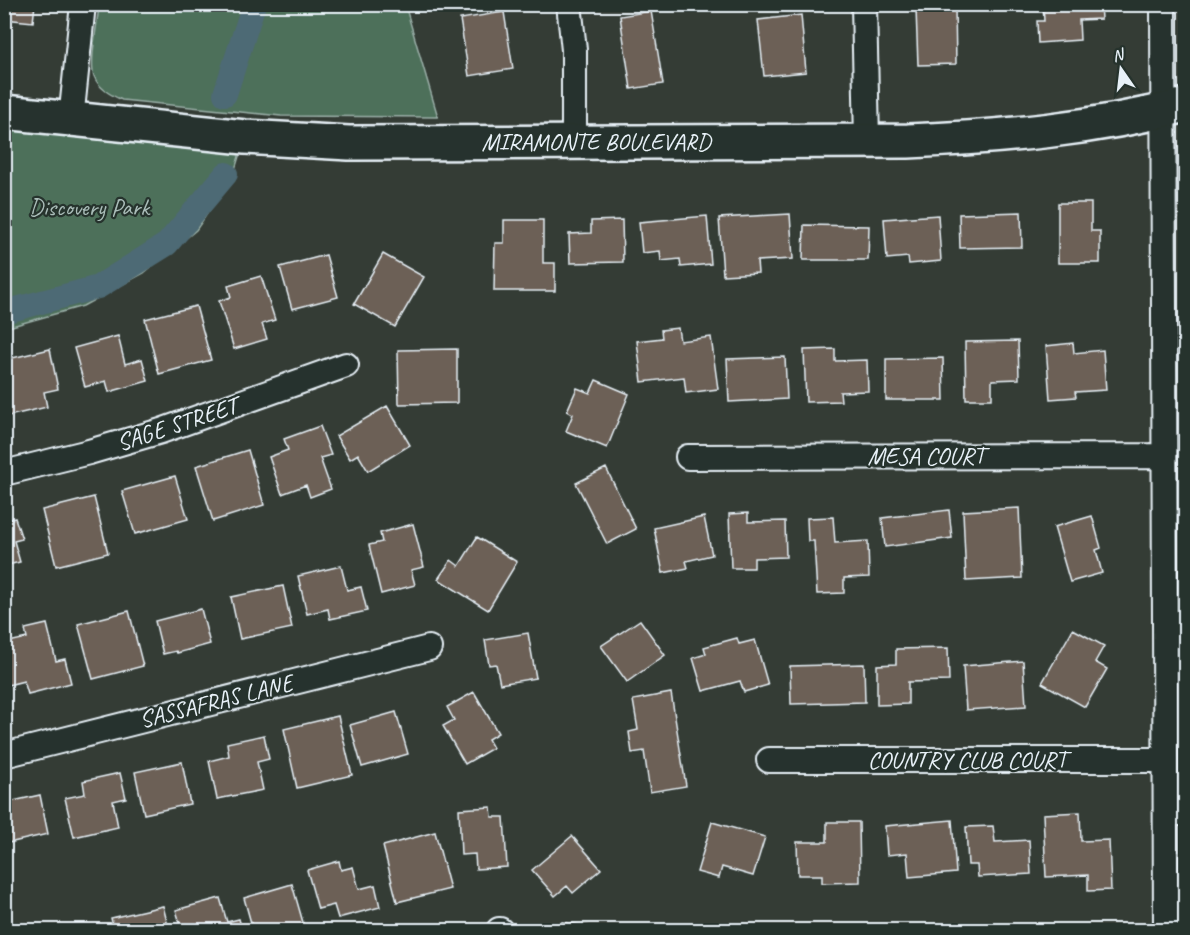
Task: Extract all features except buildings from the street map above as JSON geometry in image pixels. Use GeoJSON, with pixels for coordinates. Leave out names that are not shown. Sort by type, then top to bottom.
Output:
{"type":"FeatureCollection","features":[{"type":"Feature","properties":{"kind":"street"},"geometry":{"type":"LineString","coordinates":[[71,120],[83,4]]}},
{"type":"Feature","properties":{"kind":"street"},"geometry":{"type":"LineString","coordinates":[[569,4],[573,50],[574,142]]}},
{"type":"Feature","properties":{"kind":"street"},"geometry":{"type":"LineString","coordinates":[[864,4],[867,141]]}},
{"type":"Feature","properties":{"kind":"street"},"geometry":{"type":"LineString","coordinates":[[1162,4],[1174,108],[1163,456],[1174,489],[1164,760],[1175,819],[1166,930]]}},
{"type":"Feature","properties":{"kind":"street","name":"MIRAMONTE BOULEVARD"},"geometry":{"type":"LineString","coordinates":[[4,112],[245,137],[349,143],[867,141],[995,137],[1086,126],[1174,108]]}},
{"type":"Feature","properties":{"kind":"street","name":"SAGE STREET"},"geometry":{"type":"LineString","coordinates":[[4,473],[161,431],[346,365]]}},
{"type":"Feature","properties":{"kind":"street","name":"MESA COURT"},"geometry":{"type":"LineString","coordinates":[[688,457],[1163,456]]}},
{"type":"Feature","properties":{"kind":"street","name":"SASSAFRAS LANE"},"geometry":{"type":"LineString","coordinates":[[4,755],[429,648]]}},
{"type":"Feature","properties":{"kind":"street","name":"COUNTRY CLUB COURT"},"geometry":{"type":"LineString","coordinates":[[769,760],[1164,760]]}},
{"type":"Feature","properties":{"kind":"green space"},"geometry":{"type":"Polygon","coordinates":[[[99,5],[405,5],[438,117],[281,116],[122,100],[102,88],[94,76],[93,52],[99,5]]]}},
{"type":"Feature","properties":{"kind":"green space","name":"Discovery Park"},"geometry":{"type":"Polygon","coordinates":[[[5,112],[245,137],[233,176],[196,230],[144,273],[83,306],[5,328],[5,112]]]}},
{"type":"Feature","properties":{"kind":"waterway"},"geometry":{"type":"LineString","coordinates":[[225,94],[254,4]]}},
{"type":"Feature","properties":{"kind":"waterway"},"geometry":{"type":"LineString","coordinates":[[4,312],[98,287],[167,244],[226,174]]}}]}
